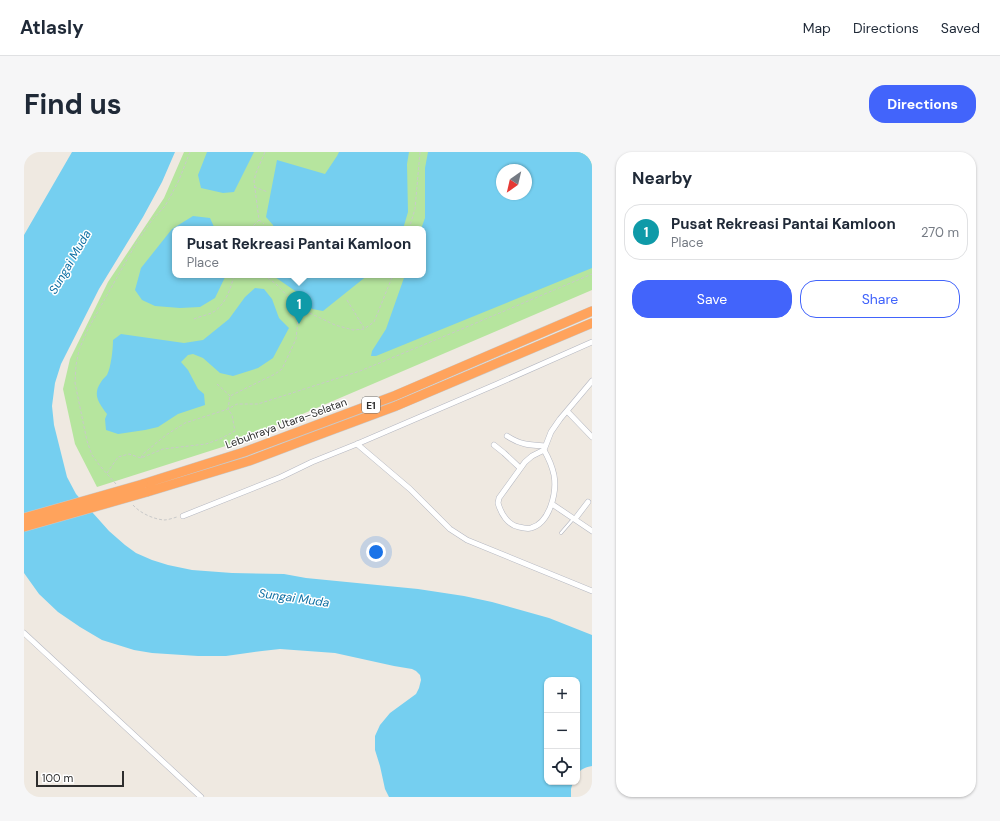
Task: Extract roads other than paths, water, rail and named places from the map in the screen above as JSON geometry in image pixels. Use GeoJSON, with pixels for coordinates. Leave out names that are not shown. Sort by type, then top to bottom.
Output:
{"type":"FeatureCollection","features":[{"type":"Feature","properties":{"kind":"highway","name":"Lebuhraya Utara–Selatan"},"geometry":{"type":"LineString","coordinates":[[24,527],[145,488],[394,396],[592,311]]}},
{"type":"Feature","properties":{"kind":"highway","name":"Lebuhraya Utara–Selatan"},"geometry":{"type":"LineString","coordinates":[[24,518],[249,461],[396,406],[592,323]]}},
{"type":"Feature","properties":{"kind":"street"},"geometry":{"type":"LineString","coordinates":[[183,516],[253,489],[312,462],[592,342]]}},
{"type":"Feature","properties":{"kind":"street"},"geometry":{"type":"LineString","coordinates":[[544,448],[554,475],[552,504],[541,522],[530,528],[517,527],[505,518],[499,508],[498,500],[525,462],[544,448],[560,419],[592,381]]}},
{"type":"Feature","properties":{"kind":"street"},"geometry":{"type":"LineString","coordinates":[[568,411],[592,436]]}},
{"type":"Feature","properties":{"kind":"street"},"geometry":{"type":"LineString","coordinates":[[507,436],[520,443],[544,448]]}},
{"type":"Feature","properties":{"kind":"street"},"geometry":{"type":"LineString","coordinates":[[357,444],[410,489],[455,533],[467,540],[592,591]]}},
{"type":"Feature","properties":{"kind":"street"},"geometry":{"type":"LineString","coordinates":[[494,445],[520,468]]}},
{"type":"Feature","properties":{"kind":"street"},"geometry":{"type":"LineString","coordinates":[[574,518],[588,502]]}},
{"type":"Feature","properties":{"kind":"street"},"geometry":{"type":"LineString","coordinates":[[552,504],[592,531]]}},
{"type":"Feature","properties":{"kind":"street"},"geometry":{"type":"LineString","coordinates":[[24,633],[201,797]]}},
{"type":"Feature","properties":{"kind":"lane"},"geometry":{"type":"LineString","coordinates":[[562,533],[574,518]]}},
{"type":"Feature","properties":{"kind":"water","name":"Sungai Muda"},"geometry":{"type":"Polygon","coordinates":[[[72,152],[175,152],[162,182],[143,217],[99,289],[61,364],[55,383],[52,406],[54,425],[67,477],[76,494],[109,531],[125,545],[136,553],[168,565],[192,570],[232,573],[284,574],[306,578],[418,589],[464,596],[492,602],[549,618],[592,635],[592,766],[580,771],[580,677],[544,677],[544,785],[572,785],[571,797],[389,797],[385,789],[375,750],[375,736],[380,725],[390,713],[416,694],[421,680],[420,675],[416,671],[335,653],[280,649],[226,656],[198,656],[152,653],[134,650],[102,640],[58,612],[39,594],[24,573],[24,235],[72,152]]]}},
{"type":"Feature","properties":{"kind":"water"},"geometry":{"type":"Polygon","coordinates":[[[207,152],[254,152],[234,192],[223,193],[201,188],[198,175],[207,152]]]}},
{"type":"Feature","properties":{"kind":"water"},"geometry":{"type":"Polygon","coordinates":[[[339,152],[409,152],[407,164],[408,212],[404,226],[273,226],[266,217],[277,160],[325,174],[339,152]]]}},
{"type":"Feature","properties":{"kind":"water"},"geometry":{"type":"Polygon","coordinates":[[[428,152],[592,152],[592,268],[376,356],[371,356],[372,351],[386,329],[404,278],[426,278],[426,226],[422,226],[425,218],[425,168],[428,152]]]}},
{"type":"Feature","properties":{"kind":"water"},"geometry":{"type":"Polygon","coordinates":[[[193,216],[210,218],[214,226],[177,226],[193,216]]]}},
{"type":"Feature","properties":{"kind":"water"},"geometry":{"type":"Polygon","coordinates":[[[172,229],[172,278],[225,278],[215,298],[200,307],[180,308],[155,306],[142,300],[135,290],[141,268],[172,229]]]}},
{"type":"Feature","properties":{"kind":"water"},"geometry":{"type":"Polygon","coordinates":[[[276,278],[364,278],[323,311],[312,309],[304,297],[276,278]]]}},
{"type":"Feature","properties":{"kind":"water"},"geometry":{"type":"Polygon","coordinates":[[[255,288],[264,289],[272,299],[279,318],[289,328],[273,358],[258,368],[233,376],[220,373],[203,358],[193,354],[188,355],[181,362],[188,370],[198,389],[204,394],[205,405],[178,414],[158,427],[118,434],[106,430],[105,419],[107,414],[99,402],[97,391],[101,381],[108,372],[112,358],[113,340],[121,334],[184,343],[203,340],[229,319],[245,297],[255,288]]]}},
{"type":"Feature","properties":{"kind":"place","name":"Pusat Rekreasi Pantai Kamloon"},"geometry":{"type":"Point","coordinates":[299,324]}}]}
